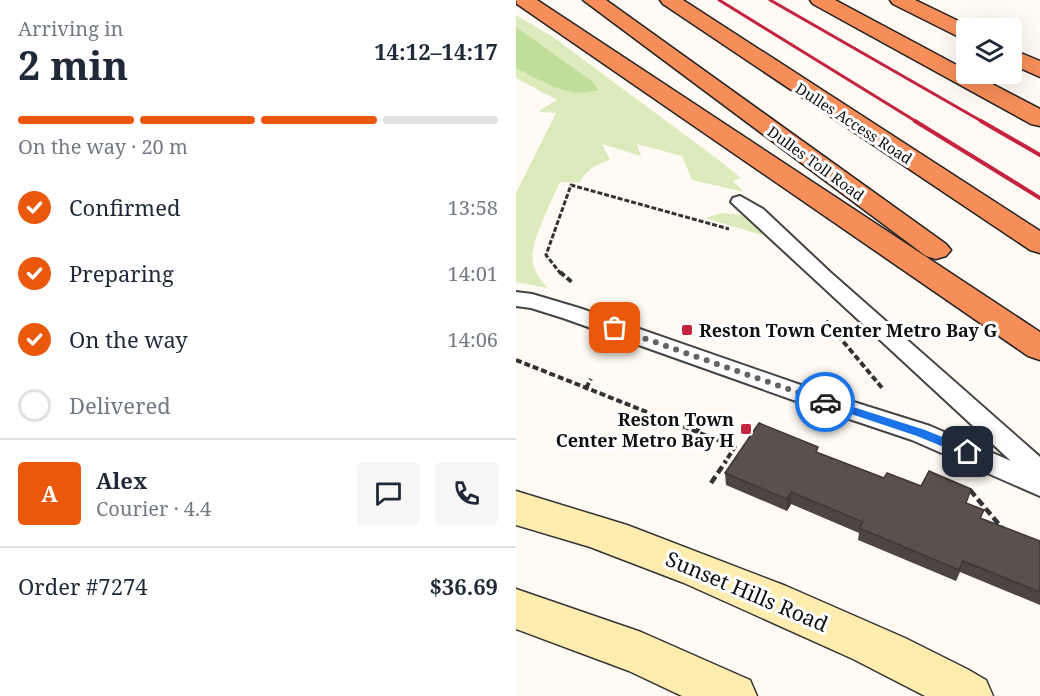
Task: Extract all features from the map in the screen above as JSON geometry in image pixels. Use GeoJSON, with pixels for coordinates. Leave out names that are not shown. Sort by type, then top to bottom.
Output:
{"type":"FeatureCollection","features":[{"type":"Feature","properties":{"kind":"highway"},"geometry":{"type":"LineString","coordinates":[[524,0],[1040,348]]}},
{"type":"Feature","properties":{"kind":"highway","name":"Dulles Toll Road"},"geometry":{"type":"LineString","coordinates":[[593,0],[1040,325]]}},
{"type":"Feature","properties":{"kind":"highway","name":"Dulles Access Road"},"geometry":{"type":"LineString","coordinates":[[670,0],[1040,244]]}},
{"type":"Feature","properties":{"kind":"highway"},"geometry":{"type":"LineString","coordinates":[[820,0],[1040,119]]}},
{"type":"Feature","properties":{"kind":"highway"},"geometry":{"type":"LineString","coordinates":[[900,0],[956,28]]}},
{"type":"Feature","properties":{"kind":"highway"},"geometry":{"type":"LineString","coordinates":[[1022,61],[1040,70]]}},
{"type":"Feature","properties":{"kind":"main road","name":"Sunset Hills Road"},"geometry":{"type":"LineString","coordinates":[[516,508],[585,526],[710,572],[844,632],[970,696]]}},
{"type":"Feature","properties":{"kind":"main road"},"geometry":{"type":"LineString","coordinates":[[516,609],[641,654],[734,696]]}},
{"type":"Feature","properties":{"kind":"lane"},"geometry":{"type":"LineString","coordinates":[[740,202],[756,213],[823,277],[1040,472]]}},
{"type":"Feature","properties":{"kind":"lane"},"geometry":{"type":"LineString","coordinates":[[516,299],[532,301],[571,313],[804,395],[921,433],[1040,485]]}},
{"type":"Feature","properties":{"kind":"path"},"geometry":{"type":"LineString","coordinates":[[575,284],[564,278],[546,255],[571,185],[733,231]]}},
{"type":"Feature","properties":{"kind":"path"},"geometry":{"type":"LineString","coordinates":[[819,313],[881,387],[870,384]]}},
{"type":"Feature","properties":{"kind":"path"},"geometry":{"type":"LineString","coordinates":[[516,360],[735,447],[711,483]]}},
{"type":"Feature","properties":{"kind":"path"},"geometry":{"type":"LineString","coordinates":[[586,388],[591,379]]}},
{"type":"Feature","properties":{"kind":"path"},"geometry":{"type":"LineString","coordinates":[[696,432],[703,422]]}},
{"type":"Feature","properties":{"kind":"path"},"geometry":{"type":"LineString","coordinates":[[731,454],[737,457]]}},
{"type":"Feature","properties":{"kind":"path"},"geometry":{"type":"LineString","coordinates":[[989,524],[992,515]]}},
{"type":"Feature","properties":{"kind":"green space"},"geometry":{"type":"Polygon","coordinates":[[[516,15],[553,37],[716,158],[741,178],[733,181],[744,192],[692,180],[682,156],[637,144],[641,156],[602,144],[610,160],[592,168],[579,183],[560,182],[542,223],[532,256],[539,277],[548,288],[516,282],[516,193],[556,113],[540,112],[540,110],[557,100],[516,78],[516,68],[566,90],[581,93],[592,81],[516,27],[516,15]]]}},
{"type":"Feature","properties":{"kind":"green space"},"geometry":{"type":"Polygon","coordinates":[[[516,27],[592,81],[598,90],[566,91],[516,68],[516,27]]]}},
{"type":"Feature","properties":{"kind":"green space"},"geometry":{"type":"Polygon","coordinates":[[[722,213],[742,215],[763,233],[762,235],[705,218],[722,213]]]}},
{"type":"Feature","properties":{"kind":"building"},"geometry":{"type":"Polygon","coordinates":[[[759,423],[818,447],[816,452],[884,478],[887,473],[921,486],[929,471],[971,489],[966,503],[984,510],[980,518],[1040,541],[1040,592],[963,561],[959,570],[859,528],[863,522],[791,492],[787,499],[725,473],[759,423]]]}},
{"type":"Feature","properties":{"kind":"railway"},"geometry":{"type":"LineString","coordinates":[[719,0],[917,122]]}},
{"type":"Feature","properties":{"kind":"railway"},"geometry":{"type":"LineString","coordinates":[[770,0],[983,122]]}},
{"type":"Feature","properties":{"kind":"railway"},"geometry":{"type":"LineString","coordinates":[[915,121],[1040,198]]}},
{"type":"Feature","properties":{"kind":"railway"},"geometry":{"type":"LineString","coordinates":[[981,121],[1040,155]]}},
{"type":"Feature","properties":{"kind":"way so far"},"geometry":{"type":"LineString","coordinates":[[615,328],[825,402]]}},
{"type":"Feature","properties":{"kind":"place","name":"Reston Town Center Metro Bay G"},"geometry":{"type":"Point","coordinates":[687,330]}},
{"type":"Feature","properties":{"kind":"place","name":"Reston Town Center Metro Bay H"},"geometry":{"type":"Point","coordinates":[746,429]}},
{"type":"Feature","properties":{"kind":"route"},"geometry":{"type":"LineString","coordinates":[[825,402],[921,433],[968,452]]}}]}
